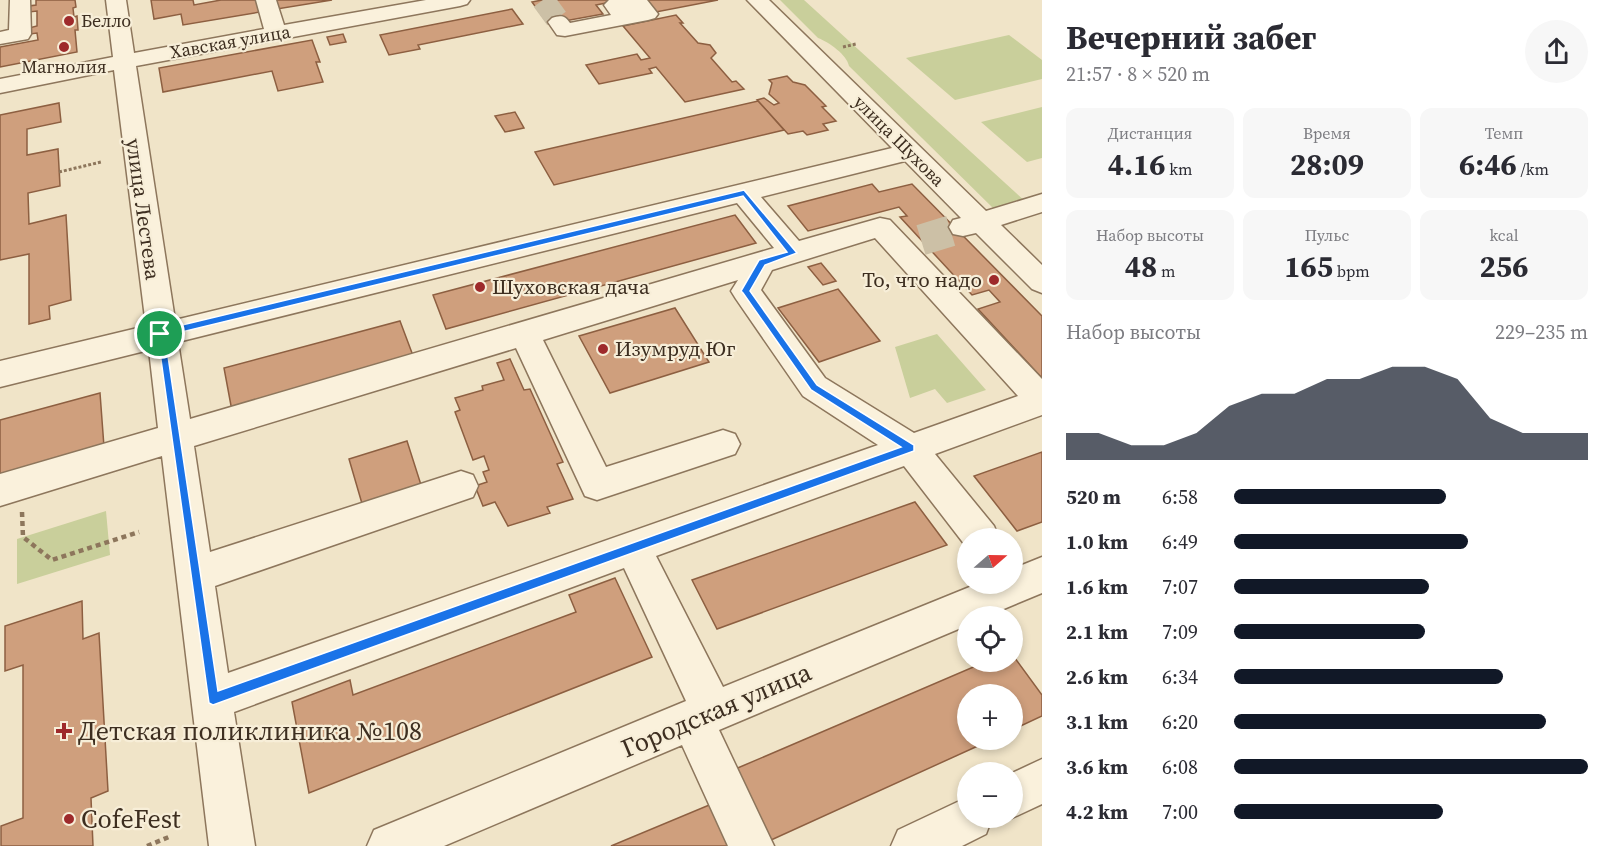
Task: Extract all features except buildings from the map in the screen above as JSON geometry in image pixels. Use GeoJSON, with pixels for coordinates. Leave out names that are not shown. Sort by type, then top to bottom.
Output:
{"type":"FeatureCollection","features":[{"type":"Feature","properties":{"kind":"street"},"geometry":{"type":"LineString","coordinates":[[0,38],[20,34],[20,0]]}},
{"type":"Feature","properties":{"kind":"street","name":"улица Лестева"},"geometry":{"type":"LineString","coordinates":[[116,0],[232,846]]}},
{"type":"Feature","properties":{"kind":"street"},"geometry":{"type":"LineString","coordinates":[[266,0],[276,34]]}},
{"type":"Feature","properties":{"kind":"street","name":"Хавская улица"},"geometry":{"type":"LineString","coordinates":[[0,86],[276,34],[412,4],[460,0]]}},
{"type":"Feature","properties":{"kind":"street","name":"улица Шухова"},"geometry":{"type":"LineString","coordinates":[[756,0],[908,152],[969,225],[1036,268]]}},
{"type":"Feature","properties":{"kind":"street"},"geometry":{"type":"LineString","coordinates":[[559,22],[565,30],[624,18]]}},
{"type":"Feature","properties":{"kind":"street"},"geometry":{"type":"LineString","coordinates":[[0,375],[908,152]]}},
{"type":"Feature","properties":{"kind":"street"},"geometry":{"type":"LineString","coordinates":[[744,193],[793,253]]}},
{"type":"Feature","properties":{"kind":"street"},"geometry":{"type":"LineString","coordinates":[[969,225],[1042,203]]}},
{"type":"Feature","properties":{"kind":"street"},"geometry":{"type":"LineString","coordinates":[[0,490],[175,440],[880,227],[909,243],[1042,401],[213,699]]}},
{"type":"Feature","properties":{"kind":"street"},"geometry":{"type":"LineString","coordinates":[[762,262],[746,291],[814,387],[910,448],[973,528]]}},
{"type":"Feature","properties":{"kind":"street"},"geometry":{"type":"LineString","coordinates":[[525,334],[597,485],[723,444]]}},
{"type":"Feature","properties":{"kind":"street"},"geometry":{"type":"LineString","coordinates":[[195,575],[461,486]]}},
{"type":"Feature","properties":{"kind":"street"},"geometry":{"type":"LineString","coordinates":[[633,548],[702,716],[751,846]]}},
{"type":"Feature","properties":{"kind":"street","name":"Городская улица"},"geometry":{"type":"LineString","coordinates":[[390,846],[1024,580]]}},
{"type":"Feature","properties":{"kind":"street"},"geometry":{"type":"LineString","coordinates":[[1023,790],[1042,781]]}},
{"type":"Feature","properties":{"kind":"street"},"geometry":{"type":"LineString","coordinates":[[914,846],[957,824]]}},
{"type":"Feature","properties":{"kind":"path"},"geometry":{"type":"LineString","coordinates":[[843,48],[856,44]]}},
{"type":"Feature","properties":{"kind":"path"},"geometry":{"type":"LineString","coordinates":[[59,172],[101,162]]}},
{"type":"Feature","properties":{"kind":"path"},"geometry":{"type":"LineString","coordinates":[[23,537],[52,560],[138,532]]}},
{"type":"Feature","properties":{"kind":"path"},"geometry":{"type":"LineString","coordinates":[[147,846],[169,837]]}},
{"type":"Feature","properties":{"kind":"green space"},"geometry":{"type":"Polygon","coordinates":[[[780,0],[804,0],[1027,203],[996,211],[849,66],[841,53],[818,38],[780,0]]]}},
{"type":"Feature","properties":{"kind":"green space"},"geometry":{"type":"Polygon","coordinates":[[[1009,35],[1042,60],[1042,79],[955,100],[906,58],[1009,35]]]}},
{"type":"Feature","properties":{"kind":"green space"},"geometry":{"type":"Polygon","coordinates":[[[1042,107],[1042,158],[1027,162],[981,122],[1042,107]]]}},
{"type":"Feature","properties":{"kind":"green space"},"geometry":{"type":"Polygon","coordinates":[[[937,334],[986,390],[947,403],[935,389],[910,398],[895,347],[937,334]]]}},
{"type":"Feature","properties":{"kind":"green space"},"geometry":{"type":"Polygon","coordinates":[[[106,511],[110,555],[17,584],[17,539],[106,511]]]}},
{"type":"Feature","properties":{"kind":"tunnel"},"geometry":{"type":"LineString","coordinates":[[543,0],[559,22]]}},
{"type":"Feature","properties":{"kind":"tunnel"},"geometry":{"type":"LineString","coordinates":[[921,240],[957,229]]}},
{"type":"Feature","properties":{"kind":"place","name":"Белло"},"geometry":{"type":"Point","coordinates":[69,21]}},
{"type":"Feature","properties":{"kind":"place","name":"Магнолия"},"geometry":{"type":"Point","coordinates":[64,47]}},
{"type":"Feature","properties":{"kind":"place","name":"То, что надо"},"geometry":{"type":"Point","coordinates":[994,280]}},
{"type":"Feature","properties":{"kind":"place","name":"Шуховская дача"},"geometry":{"type":"Point","coordinates":[480,287]}},
{"type":"Feature","properties":{"kind":"place","name":"Изумруд Юг"},"geometry":{"type":"Point","coordinates":[603,349]}},
{"type":"Feature","properties":{"kind":"place","name":"Детская поликлиника №108"},"geometry":{"type":"Point","coordinates":[64,731]}},
{"type":"Feature","properties":{"kind":"place","name":"CofeFest"},"geometry":{"type":"Point","coordinates":[69,819]}},
{"type":"Feature","properties":{"kind":"route"},"geometry":{"type":"LineString","coordinates":[[744,193],[793,253],[762,262],[746,291],[814,387],[910,448],[213,699],[160,334],[744,193]]}}]}
